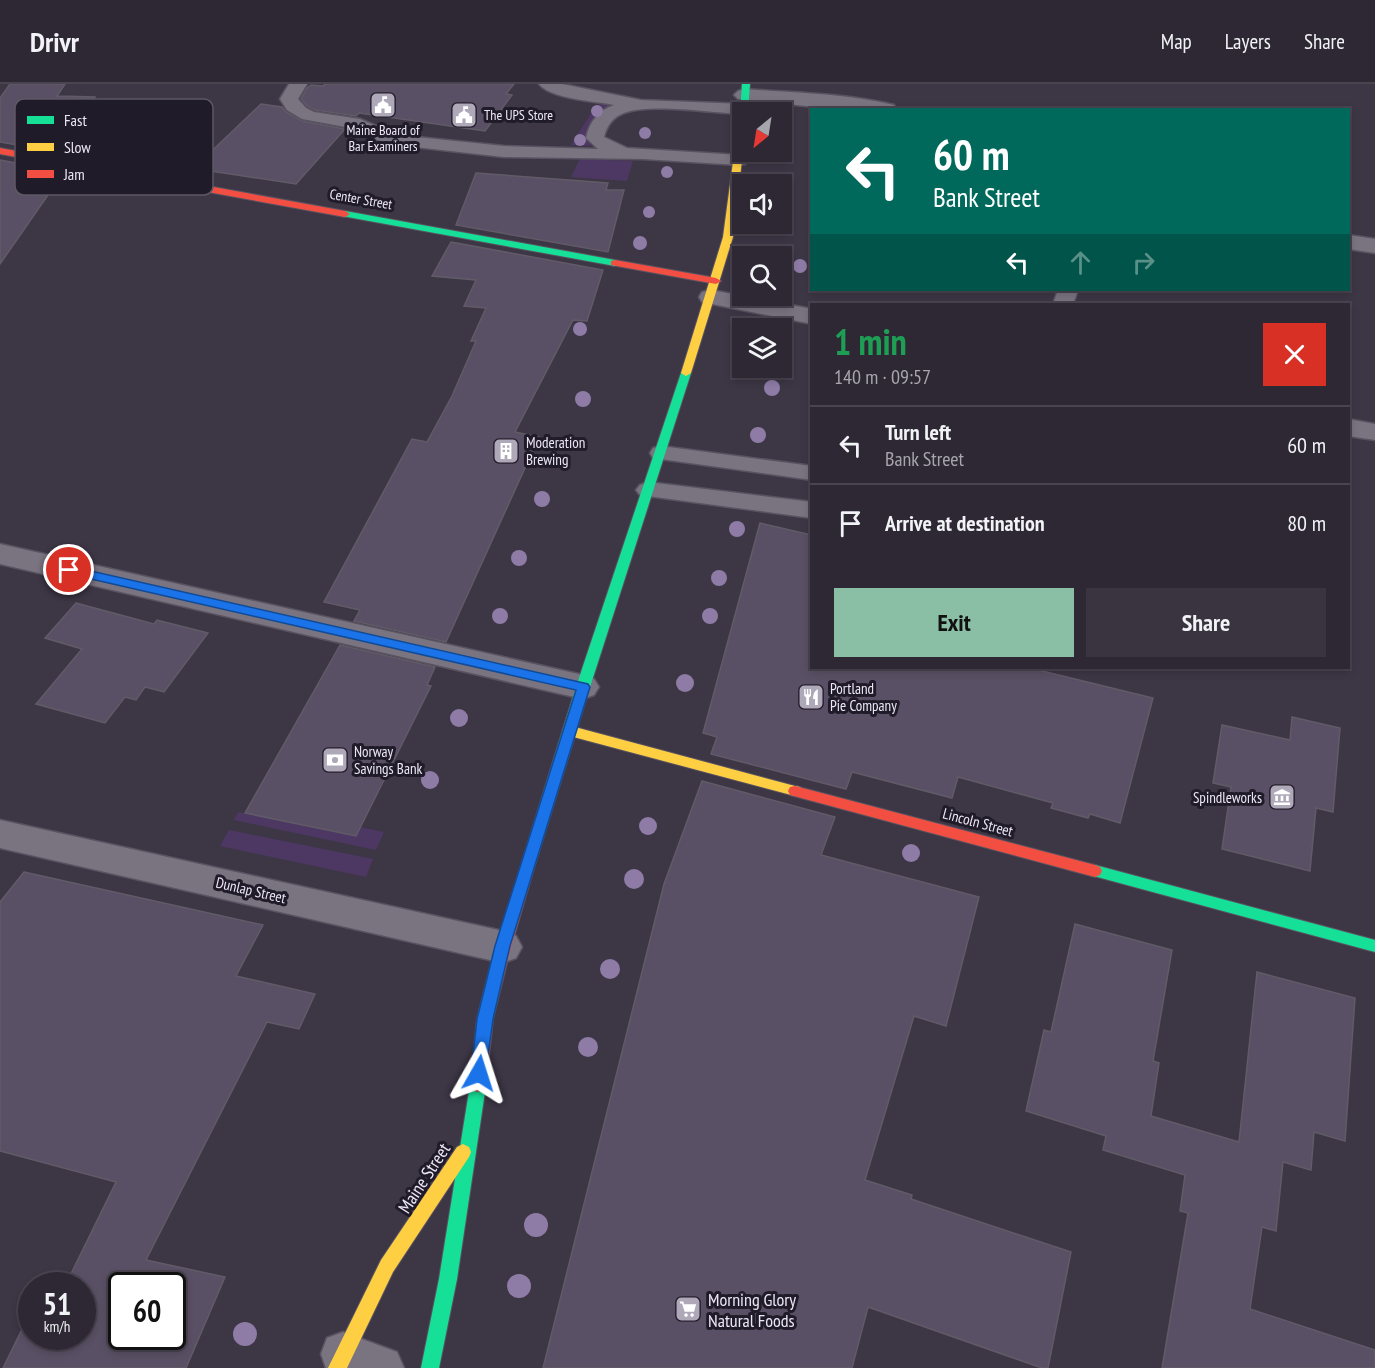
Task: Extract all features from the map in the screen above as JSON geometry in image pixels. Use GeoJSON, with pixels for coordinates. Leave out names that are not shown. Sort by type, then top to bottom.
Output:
{"type":"FeatureCollection","features":[{"type":"Feature","properties":{"kind":"main road","name":"Center Street"},"geometry":{"type":"LineString","coordinates":[[0,151],[15,154]]}},
{"type":"Feature","properties":{"kind":"main road"},"geometry":{"type":"LineString","coordinates":[[468,1145],[475,1114],[485,1019],[503,946],[713,289],[728,237],[739,162]]}},
{"type":"Feature","properties":{"kind":"main road","name":"Center Street"},"geometry":{"type":"LineString","coordinates":[[213,192],[713,289]]}},
{"type":"Feature","properties":{"kind":"main road","name":"Lincoln Street"},"geometry":{"type":"LineString","coordinates":[[572,731],[1375,946]]}},
{"type":"Feature","properties":{"kind":"main road","name":"Maine Street"},"geometry":{"type":"LineString","coordinates":[[353,1363],[387,1266],[468,1145]]}},
{"type":"Feature","properties":{"kind":"main road","name":"Maine Street"},"geometry":{"type":"LineString","coordinates":[[430,1368],[448,1279],[468,1145]]}},
{"type":"Feature","properties":{"kind":"street"},"geometry":{"type":"LineString","coordinates":[[792,104],[844,103],[874,108]]}},
{"type":"Feature","properties":{"kind":"street"},"geometry":{"type":"LineString","coordinates":[[1350,242],[1375,246]]}},
{"type":"Feature","properties":{"kind":"street"},"geometry":{"type":"LineString","coordinates":[[713,289],[810,316]]}},
{"type":"Feature","properties":{"kind":"street"},"geometry":{"type":"LineString","coordinates":[[1350,427],[1375,432]]}},
{"type":"Feature","properties":{"kind":"street"},"geometry":{"type":"LineString","coordinates":[[0,554],[584,687]]}},
{"type":"Feature","properties":{"kind":"street","name":"Dunlap Street"},"geometry":{"type":"LineString","coordinates":[[0,834],[503,946]]}},
{"type":"Feature","properties":{"kind":"lane"},"geometry":{"type":"LineString","coordinates":[[298,84],[289,99],[292,108],[306,115],[352,122],[371,128],[383,137],[458,149],[732,160]]}},
{"type":"Feature","properties":{"kind":"lane"},"geometry":{"type":"LineString","coordinates":[[548,84],[564,91],[651,105]]}},
{"type":"Feature","properties":{"kind":"lane"},"geometry":{"type":"LineString","coordinates":[[639,155],[612,150],[600,143],[595,138],[597,127],[602,120],[622,108],[651,105],[732,105]]}},
{"type":"Feature","properties":{"kind":"lane"},"geometry":{"type":"LineString","coordinates":[[661,453],[810,472]]}},
{"type":"Feature","properties":{"kind":"lane"},"geometry":{"type":"LineString","coordinates":[[648,490],[810,510]]}},
{"type":"Feature","properties":{"kind":"shaded area"},"geometry":{"type":"Polygon","coordinates":[[[603,103],[612,107],[598,115],[592,123],[586,138],[591,146],[571,145],[595,107],[603,103]]]}},
{"type":"Feature","properties":{"kind":"shaded area"},"geometry":{"type":"Polygon","coordinates":[[[580,159],[633,161],[627,181],[571,177],[580,159]]]}},
{"type":"Feature","properties":{"kind":"shaded area"},"geometry":{"type":"Polygon","coordinates":[[[238,812],[356,836],[360,827],[384,832],[376,850],[234,820],[238,812]]]}},
{"type":"Feature","properties":{"kind":"shaded area"},"geometry":{"type":"Polygon","coordinates":[[[229,830],[373,859],[366,877],[220,846],[229,830]]]}},
{"type":"Feature","properties":{"kind":"building"},"geometry":{"type":"Polygon","coordinates":[[[10,84],[65,84],[57,96],[95,97],[93,99],[15,99],[15,145],[0,142],[0,98],[10,84]]]}},
{"type":"Feature","properties":{"kind":"building"},"geometry":{"type":"Polygon","coordinates":[[[324,84],[514,84],[506,94],[512,95],[485,131],[359,113],[356,116],[315,110],[307,106],[301,99],[307,88],[311,85],[324,86],[324,84]]]}},
{"type":"Feature","properties":{"kind":"building"},"geometry":{"type":"Polygon","coordinates":[[[261,104],[282,107],[286,112],[302,121],[345,129],[296,184],[213,171],[213,150],[261,104]]]}},
{"type":"Feature","properties":{"kind":"building"},"geometry":{"type":"Polygon","coordinates":[[[0,160],[15,163],[15,195],[48,195],[0,264],[0,160]]]}},
{"type":"Feature","properties":{"kind":"building"},"geometry":{"type":"Polygon","coordinates":[[[476,173],[608,183],[606,190],[624,190],[608,252],[456,225],[476,173]]]}},
{"type":"Feature","properties":{"kind":"building"},"geometry":{"type":"Polygon","coordinates":[[[451,242],[603,270],[587,321],[573,320],[515,432],[539,437],[446,642],[354,621],[360,610],[324,602],[412,439],[427,442],[452,396],[476,341],[471,341],[486,308],[464,306],[476,280],[432,276],[451,242]]]}},
{"type":"Feature","properties":{"kind":"building"},"geometry":{"type":"Polygon","coordinates":[[[760,523],[810,535],[810,669],[1034,669],[1153,698],[1120,823],[1090,814],[1088,818],[1051,808],[1053,803],[958,777],[952,798],[852,772],[846,789],[711,754],[717,737],[703,733],[760,523]]]}},
{"type":"Feature","properties":{"kind":"building"},"geometry":{"type":"Polygon","coordinates":[[[76,603],[154,624],[157,620],[208,633],[164,692],[145,687],[136,700],[125,697],[105,723],[36,704],[82,649],[45,638],[76,603]]]}},
{"type":"Feature","properties":{"kind":"building","name":"Norway Savings Bank"},"geometry":{"type":"Polygon","coordinates":[[[340,645],[435,667],[427,685],[431,686],[356,836],[245,813],[340,645]]]}},
{"type":"Feature","properties":{"kind":"building","name":"Spindleworks"},"geometry":{"type":"Polygon","coordinates":[[[1292,717],[1340,728],[1333,812],[1316,808],[1310,871],[1222,849],[1231,787],[1213,783],[1222,725],[1290,740],[1292,717]]]}},
{"type":"Feature","properties":{"kind":"building"},"geometry":{"type":"Polygon","coordinates":[[[702,781],[835,817],[821,855],[979,897],[946,1026],[914,1016],[865,1180],[912,1195],[911,1199],[1071,1252],[1048,1368],[1042,1368],[868,1307],[852,1368],[543,1368],[664,884],[702,781]]]}},
{"type":"Feature","properties":{"kind":"building"},"geometry":{"type":"Polygon","coordinates":[[[24,872],[263,925],[236,976],[315,994],[299,1029],[267,1022],[146,1260],[225,1277],[186,1368],[3,1368],[18,1337],[18,1350],[96,1350],[96,1272],[72,1272],[116,1182],[0,1151],[0,902],[24,872]]]}},
{"type":"Feature","properties":{"kind":"building"},"geometry":{"type":"Polygon","coordinates":[[[1075,924],[1172,950],[1153,1061],[1159,1063],[1151,1116],[1239,1142],[1257,972],[1355,998],[1345,1141],[1314,1132],[1311,1170],[1283,1162],[1276,1231],[1262,1227],[1250,1309],[1375,1350],[1375,1368],[1162,1368],[1188,1213],[1180,1211],[1185,1175],[1103,1150],[1106,1136],[1026,1111],[1044,1030],[1051,1032],[1075,924]]]}},
{"type":"Feature","properties":{"kind":"traffic: fast"},"geometry":{"type":"LineString","coordinates":[[745,102],[746,84]]}},
{"type":"Feature","properties":{"kind":"traffic: fast"},"geometry":{"type":"LineString","coordinates":[[345,214],[615,263]]}},
{"type":"Feature","properties":{"kind":"traffic: fast"},"geometry":{"type":"LineString","coordinates":[[528,865],[583,687],[686,373]]}},
{"type":"Feature","properties":{"kind":"traffic: fast"},"geometry":{"type":"LineString","coordinates":[[1095,871],[1375,946]]}},
{"type":"Feature","properties":{"kind":"traffic: fast"},"geometry":{"type":"LineString","coordinates":[[430,1368],[448,1279],[478,1085]]}},
{"type":"Feature","properties":{"kind":"traffic: slow"},"geometry":{"type":"LineString","coordinates":[[686,373],[728,237],[737,162]]}},
{"type":"Feature","properties":{"kind":"traffic: slow"},"geometry":{"type":"LineString","coordinates":[[571,731],[795,791]]}},
{"type":"Feature","properties":{"kind":"traffic: slow"},"geometry":{"type":"LineString","coordinates":[[337,1368],[387,1266],[463,1152]]}},
{"type":"Feature","properties":{"kind":"traffic: jam"},"geometry":{"type":"LineString","coordinates":[[0,151],[15,154]]}},
{"type":"Feature","properties":{"kind":"traffic: jam"},"geometry":{"type":"LineString","coordinates":[[213,190],[345,214]]}},
{"type":"Feature","properties":{"kind":"traffic: jam"},"geometry":{"type":"LineString","coordinates":[[615,263],[716,281]]}},
{"type":"Feature","properties":{"kind":"traffic: jam"},"geometry":{"type":"LineString","coordinates":[[795,791],[1095,871]]}},
{"type":"Feature","properties":{"kind":"traffic: jam"},"geometry":{"type":"LineString","coordinates":[[478,1085],[485,1019],[503,947],[528,865]]}},
{"type":"Feature","properties":{"kind":"place","name":"Maine Board of Bar Examiners"},"geometry":{"type":"Point","coordinates":[383,105]}},
{"type":"Feature","properties":{"kind":"place","name":"The UPS Store"},"geometry":{"type":"Point","coordinates":[464,115]}},
{"type":"Feature","properties":{"kind":"place","name":"Moderation Brewing"},"geometry":{"type":"Point","coordinates":[506,451]}},
{"type":"Feature","properties":{"kind":"place","name":"Portland Pie Company"},"geometry":{"type":"Point","coordinates":[811,697]}},
{"type":"Feature","properties":{"kind":"place","name":"Norway Savings Bank"},"geometry":{"type":"Point","coordinates":[335,760]}},
{"type":"Feature","properties":{"kind":"place","name":"Spindleworks"},"geometry":{"type":"Point","coordinates":[1282,797]}},
{"type":"Feature","properties":{"kind":"place","name":"Morning Glory Natural Foods"},"geometry":{"type":"Point","coordinates":[688,1309]}},
{"type":"Feature","properties":{"kind":"route"},"geometry":{"type":"LineString","coordinates":[[69,570],[584,687],[503,946],[485,1019],[479,1073]]}}]}
